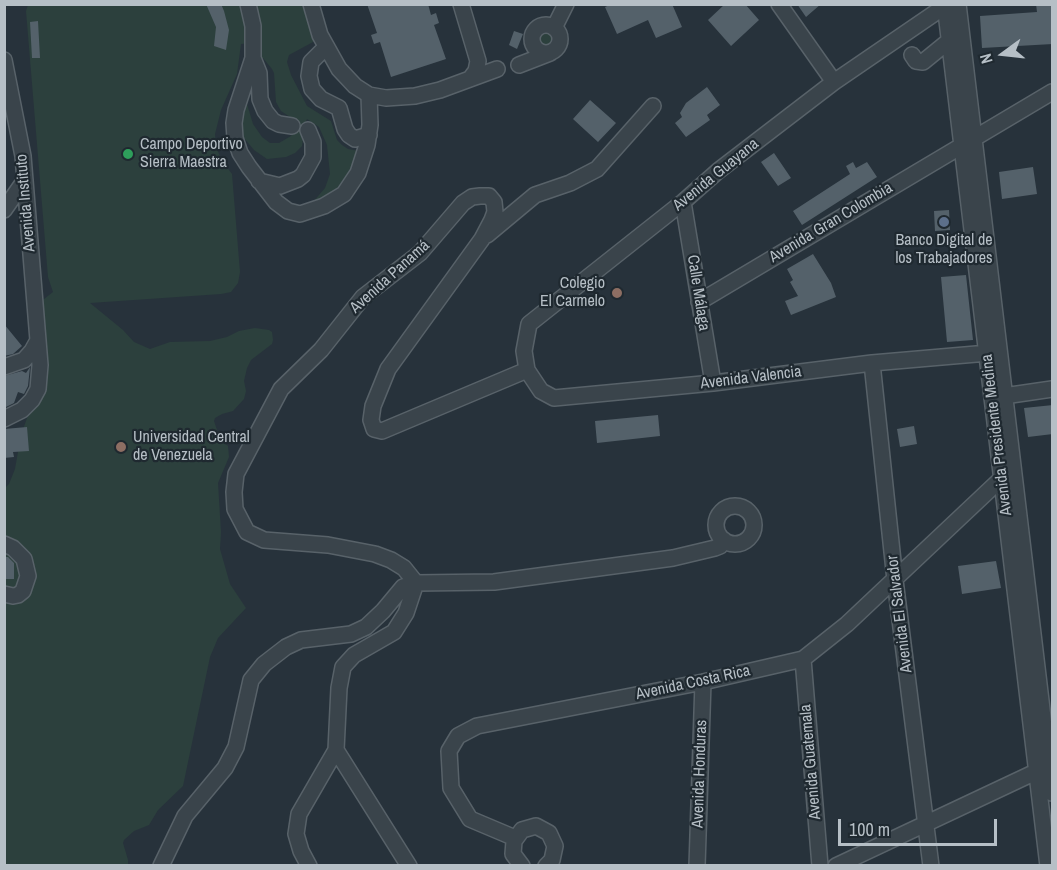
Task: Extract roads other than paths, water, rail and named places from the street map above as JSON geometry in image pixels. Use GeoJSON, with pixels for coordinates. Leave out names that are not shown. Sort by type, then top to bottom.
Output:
{"type":"FeatureCollection","features":[{"type":"Feature","properties":{"kind":"street"},"geometry":{"type":"LineString","coordinates":[[248,4],[253,26],[253,58],[234,123],[235,138],[240,153],[259,181],[276,202],[288,211],[300,214],[324,206],[344,194],[352,184],[369,135],[369,95]]}},
{"type":"Feature","properties":{"kind":"street"},"geometry":{"type":"LineString","coordinates":[[311,4],[326,47],[346,79],[369,95],[386,98],[415,96],[497,69],[487,67],[478,61]]}},
{"type":"Feature","properties":{"kind":"street"},"geometry":{"type":"LineString","coordinates":[[461,4],[478,61],[476,71],[470,79]]}},
{"type":"Feature","properties":{"kind":"street"},"geometry":{"type":"LineString","coordinates":[[550,26],[555,4]]}},
{"type":"Feature","properties":{"kind":"street"},"geometry":{"type":"LineString","coordinates":[[550,26],[559,33],[560,41],[557,49],[519,64],[528,54],[535,30],[550,26],[566,4]]}},
{"type":"Feature","properties":{"kind":"street"},"geometry":{"type":"LineString","coordinates":[[779,4],[834,82]]}},
{"type":"Feature","properties":{"kind":"street","name":"Avenida Guayana"},"geometry":{"type":"LineString","coordinates":[[527,370],[524,351],[529,324],[683,202],[718,171],[834,82],[949,5]]}},
{"type":"Feature","properties":{"kind":"street","name":"Avenida Presidente Medina"},"geometry":{"type":"LineString","coordinates":[[949,5],[950,40],[969,141],[1002,478],[1046,767],[1053,793]]}},
{"type":"Feature","properties":{"kind":"street","name":"Avenida Presidente Medina"},"geometry":{"type":"LineString","coordinates":[[949,5],[1004,396],[1046,767],[1048,866]]}},
{"type":"Feature","properties":{"kind":"street"},"geometry":{"type":"LineString","coordinates":[[532,39],[537,51],[549,53]]}},
{"type":"Feature","properties":{"kind":"street"},"geometry":{"type":"LineString","coordinates":[[912,55],[916,61],[923,62],[950,40]]}},
{"type":"Feature","properties":{"kind":"street"},"geometry":{"type":"LineString","coordinates":[[326,47],[311,62],[309,76],[312,89],[321,99],[339,108],[349,135],[355,139],[369,135]]}},
{"type":"Feature","properties":{"kind":"street"},"geometry":{"type":"LineString","coordinates":[[253,58],[259,73],[260,99],[265,111],[273,121],[292,126]]}},
{"type":"Feature","properties":{"kind":"street","name":"Avenida Instituto"},"geometry":{"type":"LineString","coordinates":[[4,60],[9,100],[25,180],[40,365],[38,389],[32,400],[22,410],[4,419]]}},
{"type":"Feature","properties":{"kind":"street","name":"Avenida Gran Colombia"},"geometry":{"type":"LineString","coordinates":[[699,302],[1053,92]]}},
{"type":"Feature","properties":{"kind":"street"},"geometry":{"type":"LineString","coordinates":[[482,239],[535,195],[570,183],[597,169],[653,106]]}},
{"type":"Feature","properties":{"kind":"street"},"geometry":{"type":"LineString","coordinates":[[259,181],[279,186],[303,175],[313,157],[314,142],[308,130]]}},
{"type":"Feature","properties":{"kind":"street"},"geometry":{"type":"LineString","coordinates":[[4,210],[25,180]]}},
{"type":"Feature","properties":{"kind":"street","name":"Avenida Panamá"},"geometry":{"type":"LineString","coordinates":[[416,583],[404,568],[375,554],[328,545],[264,540],[247,532],[236,509],[234,492],[236,474],[281,389],[321,350],[363,297],[420,253],[467,200],[476,196],[489,196],[494,202],[495,212],[482,239],[388,369],[373,406],[371,420],[374,429],[382,431],[527,370]]}},
{"type":"Feature","properties":{"kind":"street","name":"Calle Málaga"},"geometry":{"type":"LineString","coordinates":[[683,202],[713,383]]}},
{"type":"Feature","properties":{"kind":"street"},"geometry":{"type":"LineString","coordinates":[[4,367],[24,360],[37,345]]}},
{"type":"Feature","properties":{"kind":"street","name":"Avenida Valencia"},"geometry":{"type":"LineString","coordinates":[[527,370],[541,392],[554,398],[713,383],[872,363],[988,353]]}},
{"type":"Feature","properties":{"kind":"street","name":"Avenida El Salvador"},"geometry":{"type":"LineString","coordinates":[[872,363],[895,580],[931,866]]}},
{"type":"Feature","properties":{"kind":"street"},"geometry":{"type":"LineString","coordinates":[[1004,396],[1053,389]]}},
{"type":"Feature","properties":{"kind":"street","name":"Avenida Costa Rica"},"geometry":{"type":"LineString","coordinates":[[515,838],[470,819],[451,788],[449,751],[458,736],[477,726],[703,682],[803,659],[847,624],[1002,478]]}},
{"type":"Feature","properties":{"kind":"street"},"geometry":{"type":"LineString","coordinates":[[161,866],[185,816],[225,768],[236,747],[251,680],[264,664],[286,647],[300,640],[351,634],[366,627],[403,587],[416,583],[494,582],[673,558],[715,548],[720,546],[724,540]]}},
{"type":"Feature","properties":{"kind":"street"},"geometry":{"type":"LineString","coordinates":[[4,544],[13,548],[24,559],[28,576],[23,591],[18,595],[4,594]]}},
{"type":"Feature","properties":{"kind":"street"},"geometry":{"type":"LineString","coordinates":[[309,866],[296,834],[299,814],[336,750],[339,688],[343,667],[354,656],[394,632],[406,613],[416,583]]}},
{"type":"Feature","properties":{"kind":"street","name":"Avenida Guatemala"},"geometry":{"type":"LineString","coordinates":[[803,659],[820,866]]}},
{"type":"Feature","properties":{"kind":"street","name":"Avenida Honduras"},"geometry":{"type":"LineString","coordinates":[[697,866],[703,682]]}},
{"type":"Feature","properties":{"kind":"street"},"geometry":{"type":"LineString","coordinates":[[336,750],[410,866]]}},
{"type":"Feature","properties":{"kind":"street"},"geometry":{"type":"LineString","coordinates":[[836,866],[1046,767]]}},
{"type":"Feature","properties":{"kind":"street"},"geometry":{"type":"LineString","coordinates":[[522,866],[513,854],[513,848],[515,838],[522,830],[529,827],[543,828],[549,832],[555,846],[555,853],[546,866]]}},
{"type":"Feature","properties":{"kind":"place","name":"Campo Deportivo Sierra Maestra"},"geometry":{"type":"Point","coordinates":[128,154]}},
{"type":"Feature","properties":{"kind":"place","name":"Banco Digital de los Trabajadores"},"geometry":{"type":"Point","coordinates":[944,222]}},
{"type":"Feature","properties":{"kind":"place","name":"Colegio El Carmelo"},"geometry":{"type":"Point","coordinates":[617,293]}},
{"type":"Feature","properties":{"kind":"place","name":"Universidad Central de Venezuela"},"geometry":{"type":"Point","coordinates":[121,447]}}]}
